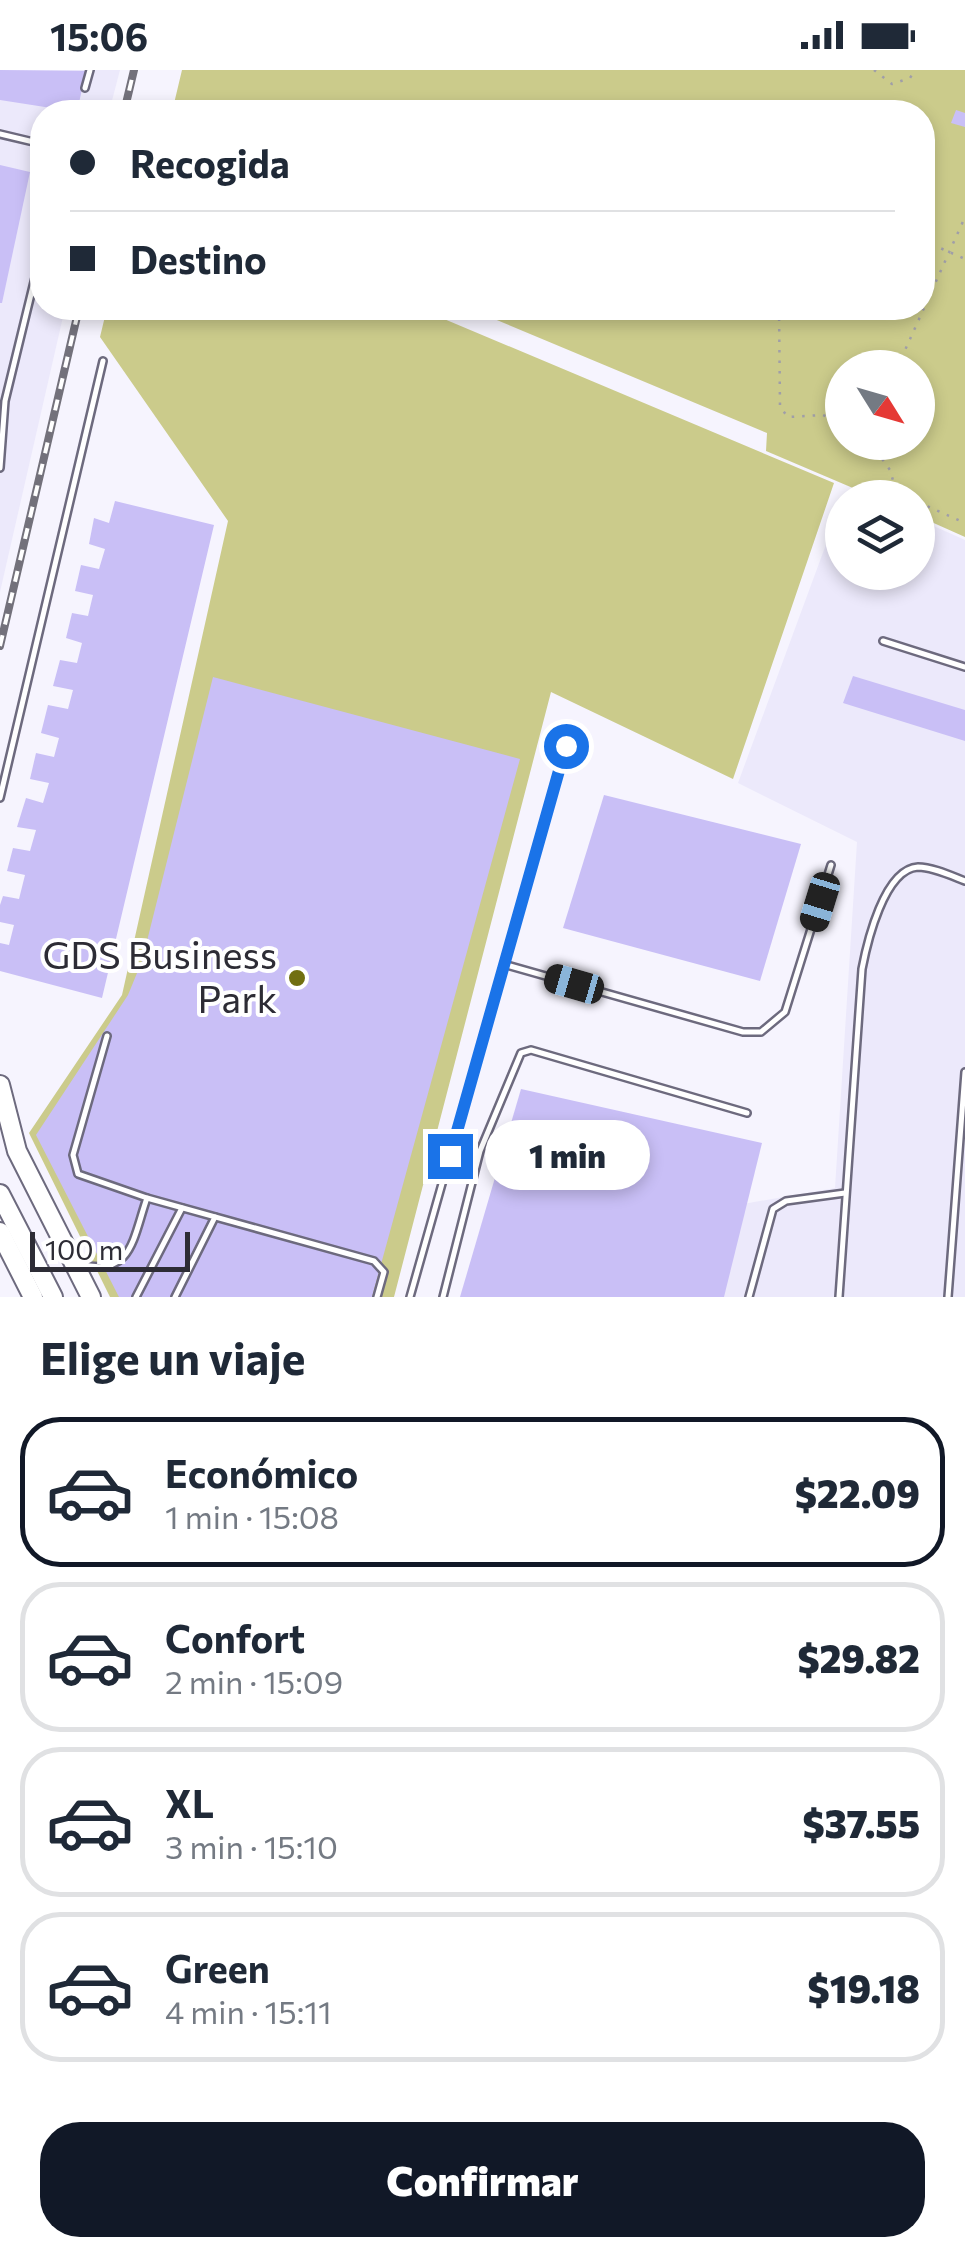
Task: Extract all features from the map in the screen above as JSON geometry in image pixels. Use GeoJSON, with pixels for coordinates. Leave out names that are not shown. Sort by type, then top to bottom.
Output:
{"type":"FeatureCollection","features":[{"type":"Feature","properties":{"kind":"highway"},"geometry":{"type":"LineString","coordinates":[[0,1085],[17,1150],[92,1297]]}},
{"type":"Feature","properties":{"kind":"highway"},"geometry":{"type":"LineString","coordinates":[[0,1194],[53,1297]]}},
{"type":"Feature","properties":{"kind":"highway"},"geometry":{"type":"LineString","coordinates":[[0,1232],[33,1297]]}},
{"type":"Feature","properties":{"kind":"lane"},"geometry":{"type":"LineString","coordinates":[[86,88],[90,70]]}},
{"type":"Feature","properties":{"kind":"lane"},"geometry":{"type":"LineString","coordinates":[[0,134],[30,141]]}},
{"type":"Feature","properties":{"kind":"lane"},"geometry":{"type":"LineString","coordinates":[[0,468],[5,402],[30,299]]}},
{"type":"Feature","properties":{"kind":"lane"},"geometry":{"type":"LineString","coordinates":[[0,798],[102,361]]}},
{"type":"Feature","properties":{"kind":"lane"},"geometry":{"type":"LineString","coordinates":[[883,641],[965,667]]}},
{"type":"Feature","properties":{"kind":"lane"},"geometry":{"type":"LineString","coordinates":[[410,1297],[566,746]]}},
{"type":"Feature","properties":{"kind":"lane"},"geometry":{"type":"LineString","coordinates":[[507,965],[744,1032],[762,1032],[785,1012],[831,865]]}},
{"type":"Feature","properties":{"kind":"lane"},"geometry":{"type":"LineString","coordinates":[[838,1297],[862,969],[872,926],[885,897],[910,870],[920,867],[965,881]]}},
{"type":"Feature","properties":{"kind":"lane"},"geometry":{"type":"LineString","coordinates":[[108,1036],[72,1162],[78,1174],[92,1182],[374,1261],[384,1272],[377,1297]]}},
{"type":"Feature","properties":{"kind":"lane"},"geometry":{"type":"LineString","coordinates":[[443,1297],[480,1151],[520,1053],[532,1050],[747,1112]]}},
{"type":"Feature","properties":{"kind":"lane"},"geometry":{"type":"LineString","coordinates":[[948,1297],[965,1072]]}},
{"type":"Feature","properties":{"kind":"lane"},"geometry":{"type":"LineString","coordinates":[[748,1297],[773,1209],[786,1201],[845,1193]]}},
{"type":"Feature","properties":{"kind":"lane"},"geometry":{"type":"LineString","coordinates":[[74,1262],[104,1269],[118,1263],[132,1242],[147,1198]]}},
{"type":"Feature","properties":{"kind":"lane"},"geometry":{"type":"LineString","coordinates":[[136,1297],[182,1208]]}},
{"type":"Feature","properties":{"kind":"lane"},"geometry":{"type":"LineString","coordinates":[[176,1297],[215,1217]]}},
{"type":"Feature","properties":{"kind":"path"},"geometry":{"type":"LineString","coordinates":[[874,70],[892,84],[910,78],[916,70]]}},
{"type":"Feature","properties":{"kind":"path"},"geometry":{"type":"LineString","coordinates":[[935,280],[965,217]]}},
{"type":"Feature","properties":{"kind":"path"},"geometry":{"type":"LineString","coordinates":[[935,246],[965,259]]}},
{"type":"Feature","properties":{"kind":"path"},"geometry":{"type":"LineString","coordinates":[[779,320],[780,407],[788,417],[825,415]]}},
{"type":"Feature","properties":{"kind":"path"},"geometry":{"type":"LineString","coordinates":[[906,350],[918,320]]}},
{"type":"Feature","properties":{"kind":"path"},"geometry":{"type":"LineString","coordinates":[[935,510],[965,523]]}},
{"type":"Feature","properties":{"kind":"shaded area"},"geometry":{"type":"Polygon","coordinates":[[[0,70],[120,70],[112,100],[30,100],[30,320],[62,320],[0,592],[0,70]]]}},
{"type":"Feature","properties":{"kind":"shaded area"},"geometry":{"type":"Polygon","coordinates":[[[935,527],[965,540],[965,1297],[719,1297],[743,1204],[835,1188],[857,842],[738,783],[825,547],[825,590],[935,590],[935,527]]]}},
{"type":"Feature","properties":{"kind":"green space"},"geometry":{"type":"Polygon","coordinates":[[[182,70],[965,70],[965,537],[935,524],[935,480],[834,480],[766,451],[767,433],[497,320],[935,320],[935,100],[175,100],[182,70]]]}},
{"type":"Feature","properties":{"kind":"green space"},"geometry":{"type":"Polygon","coordinates":[[[104,320],[447,320],[827,480],[825,509],[733,779],[551,692],[394,1297],[110,1297],[29,1133],[122,995],[228,521],[100,337],[104,320]]]}},
{"type":"Feature","properties":{"kind":"building"},"geometry":{"type":"Polygon","coordinates":[[[0,70],[86,71],[80,100],[30,100],[30,105],[0,100],[0,70]]]}},
{"type":"Feature","properties":{"kind":"building"},"geometry":{"type":"Polygon","coordinates":[[[956,110],[965,113],[965,127],[951,123],[956,110]]]}},
{"type":"Feature","properties":{"kind":"building"},"geometry":{"type":"Polygon","coordinates":[[[0,165],[30,172],[2,303],[0,303],[0,165]]]}},
{"type":"Feature","properties":{"kind":"building"},"geometry":{"type":"Polygon","coordinates":[[[115,501],[214,525],[102,998],[0,971],[0,943],[9,945],[14,925],[0,922],[0,905],[3,896],[19,899],[25,875],[7,871],[13,848],[30,851],[36,830],[17,827],[26,798],[43,803],[49,783],[30,779],[36,753],[54,757],[59,738],[41,733],[48,705],[68,709],[73,690],[53,686],[60,660],[77,663],[82,643],[66,638],[72,613],[88,616],[93,595],[75,591],[81,565],[99,569],[105,549],[89,544],[94,518],[109,523],[115,501]]]}},
{"type":"Feature","properties":{"kind":"building"},"geometry":{"type":"Polygon","coordinates":[[[853,676],[965,710],[965,741],[843,703],[853,676]]]}},
{"type":"Feature","properties":{"kind":"building","name":"GDS Business Park"},"geometry":{"type":"Polygon","coordinates":[[[213,677],[520,759],[372,1297],[119,1297],[36,1135],[128,995],[142,961],[213,677]]]}},
{"type":"Feature","properties":{"kind":"building"},"geometry":{"type":"Polygon","coordinates":[[[604,795],[801,844],[760,981],[563,928],[604,795]]]}},
{"type":"Feature","properties":{"kind":"building"},"geometry":{"type":"Polygon","coordinates":[[[521,1089],[762,1143],[724,1297],[460,1297],[521,1089]]]}},
{"type":"Feature","properties":{"kind":"railway"},"geometry":{"type":"LineString","coordinates":[[127,100],[134,70]]}},
{"type":"Feature","properties":{"kind":"railway"},"geometry":{"type":"LineString","coordinates":[[0,646],[76,320]]}},
{"type":"Feature","properties":{"kind":"place","name":"GDS Business Park"},"geometry":{"type":"Point","coordinates":[297,978]}},
{"type":"Feature","properties":{"kind":"route"},"geometry":{"type":"LineString","coordinates":[[450,1156],[566,746]]}}]}
